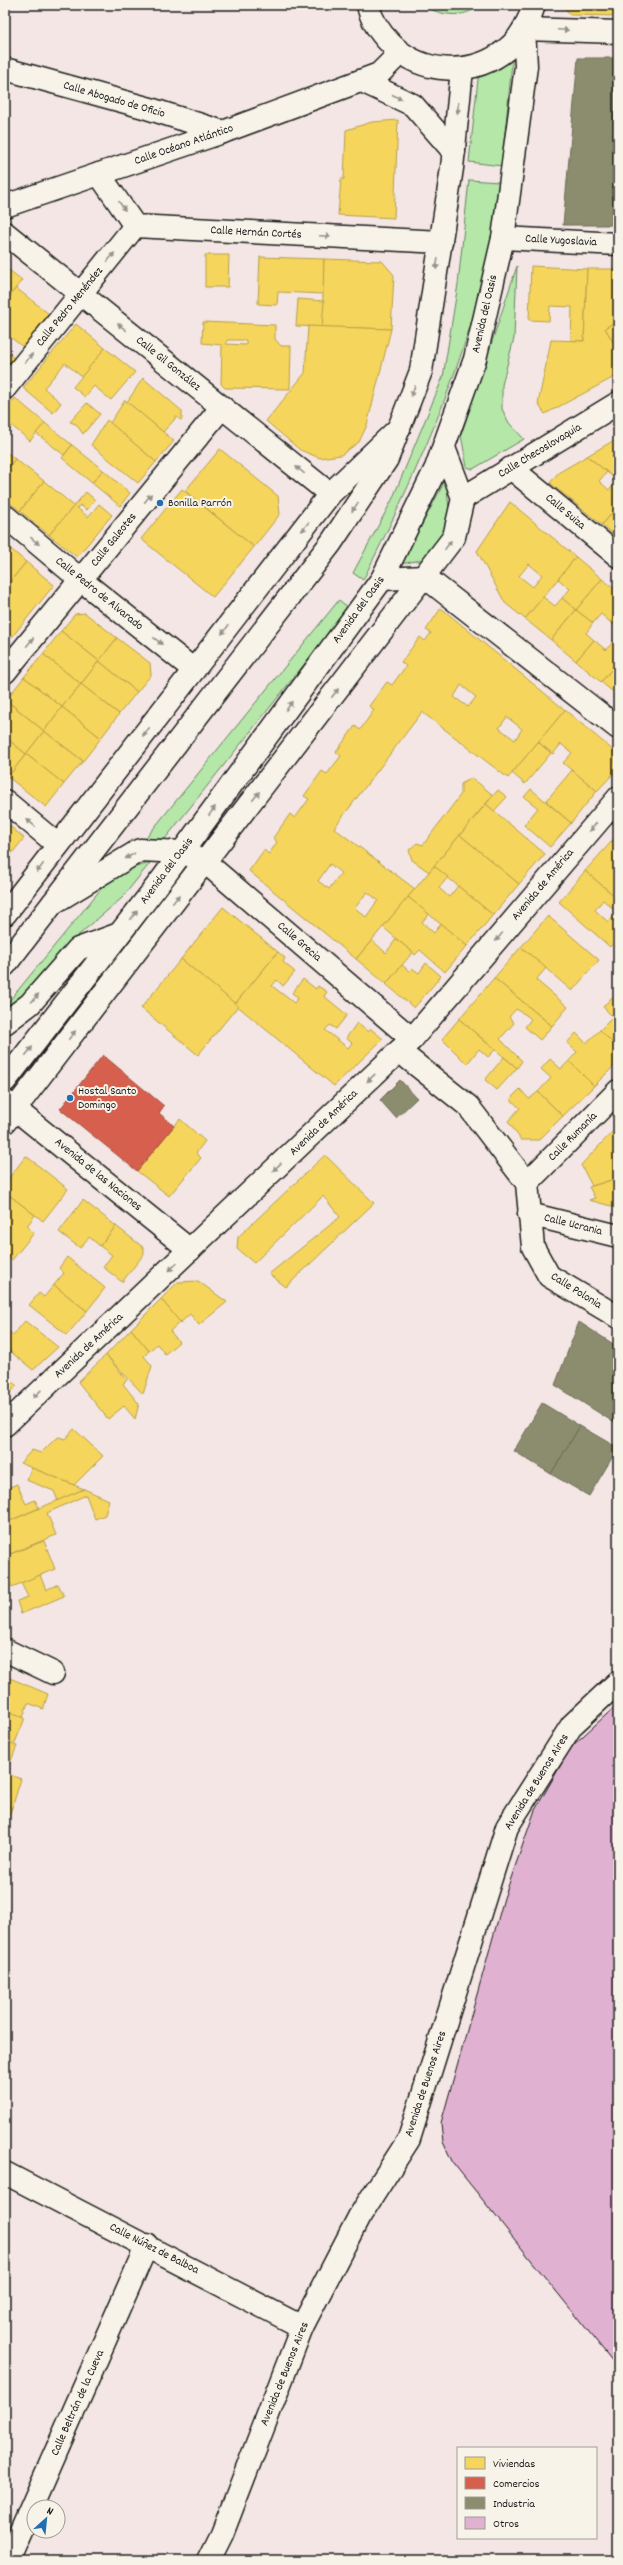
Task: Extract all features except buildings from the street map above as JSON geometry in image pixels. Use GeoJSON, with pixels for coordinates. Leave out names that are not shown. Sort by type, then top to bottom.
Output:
{"type":"FeatureCollection","features":[{"type":"Feature","properties":{"kind":"street"},"geometry":{"type":"LineString","coordinates":[[368,5],[382,35],[400,53],[419,63],[440,69],[462,69],[487,62],[508,48],[524,28],[534,5]]}},
{"type":"Feature","properties":{"kind":"street"},"geometry":{"type":"LineString","coordinates":[[524,28],[618,32]]}},
{"type":"Feature","properties":{"kind":"street","name":"Avenida del Oasis"},"geometry":{"type":"LineString","coordinates":[[5,1081],[182,852],[382,579],[444,448],[475,360],[503,238],[526,66],[524,28]]}},
{"type":"Feature","properties":{"kind":"street","name":"Calle Océano Atlántico"},"geometry":{"type":"LineString","coordinates":[[5,206],[223,132],[379,74],[400,53]]}},
{"type":"Feature","properties":{"kind":"street","name":"Calle Abogado de Oficio"},"geometry":{"type":"LineString","coordinates":[[5,69],[147,108],[223,132]]}},
{"type":"Feature","properties":{"kind":"street"},"geometry":{"type":"LineString","coordinates":[[5,965],[331,543],[387,459],[421,371],[454,152],[462,69]]}},
{"type":"Feature","properties":{"kind":"street"},"geometry":{"type":"LineString","coordinates":[[362,80],[413,106],[454,152]]}},
{"type":"Feature","properties":{"kind":"street"},"geometry":{"type":"LineString","coordinates":[[99,174],[135,226]]}},
{"type":"Feature","properties":{"kind":"street","name":"Calle Hernán Cortés"},"geometry":{"type":"LineString","coordinates":[[135,226],[441,242]]}},
{"type":"Feature","properties":{"kind":"street","name":"Calle Pedro Menéndez"},"geometry":{"type":"LineString","coordinates":[[5,388],[135,226]]}},
{"type":"Feature","properties":{"kind":"street","name":"Calle Gil González"},"geometry":{"type":"LineString","coordinates":[[5,233],[330,494]]}},
{"type":"Feature","properties":{"kind":"street","name":"Calle Yugoslavia"},"geometry":{"type":"LineString","coordinates":[[503,238],[618,244]]}},
{"type":"Feature","properties":{"kind":"street","name":"Calle Checoslovaquia"},"geometry":{"type":"LineString","coordinates":[[463,498],[618,403]]}},
{"type":"Feature","properties":{"kind":"street","name":"Calle Galeotes"},"geometry":{"type":"LineString","coordinates":[[5,672],[222,407]]}},
{"type":"Feature","properties":{"kind":"street"},"geometry":{"type":"LineString","coordinates":[[5,914],[330,494],[399,428]]}},
{"type":"Feature","properties":{"kind":"street"},"geometry":{"type":"LineString","coordinates":[[444,448],[463,498]]}},
{"type":"Feature","properties":{"kind":"street","name":"Calle Suiza"},"geometry":{"type":"LineString","coordinates":[[511,468],[618,556]]}},
{"type":"Feature","properties":{"kind":"street","name":"Avenida del Oasis"},"geometry":{"type":"LineString","coordinates":[[8,1110],[205,862],[454,537],[463,498]]}},
{"type":"Feature","properties":{"kind":"street","name":"Calle Pedro de Alvarado"},"geometry":{"type":"LineString","coordinates":[[5,516],[80,580],[194,670]]}},
{"type":"Feature","properties":{"kind":"street"},"geometry":{"type":"LineString","coordinates":[[382,579],[425,576],[618,728]]}},
{"type":"Feature","properties":{"kind":"street","name":"Avenida de América"},"geometry":{"type":"LineString","coordinates":[[5,1425],[406,1045],[618,798]]}},
{"type":"Feature","properties":{"kind":"street"},"geometry":{"type":"LineString","coordinates":[[5,801],[58,845]]}},
{"type":"Feature","properties":{"kind":"street"},"geometry":{"type":"LineString","coordinates":[[52,904],[140,850],[182,852]]}},
{"type":"Feature","properties":{"kind":"street","name":"Calle Grecia"},"geometry":{"type":"LineString","coordinates":[[182,852],[205,862],[406,1045],[468,1106],[527,1183]]}},
{"type":"Feature","properties":{"kind":"street"},"geometry":{"type":"LineString","coordinates":[[5,1023],[30,1004],[78,949],[119,934]]}},
{"type":"Feature","properties":{"kind":"street","name":"Calle Rumanía"},"geometry":{"type":"LineString","coordinates":[[527,1183],[618,1091]]}},
{"type":"Feature","properties":{"kind":"street","name":"Avenida de las Naciones"},"geometry":{"type":"LineString","coordinates":[[8,1110],[190,1250]]}},
{"type":"Feature","properties":{"kind":"street"},"geometry":{"type":"LineString","coordinates":[[527,1183],[529,1214]]}},
{"type":"Feature","properties":{"kind":"street","name":"Calle Ucrania"},"geometry":{"type":"LineString","coordinates":[[529,1214],[618,1236]]}},
{"type":"Feature","properties":{"kind":"street","name":"Calle Polonia"},"geometry":{"type":"LineString","coordinates":[[529,1214],[533,1247],[549,1276],[618,1316]]}},
{"type":"Feature","properties":{"kind":"street"},"geometry":{"type":"LineString","coordinates":[[5,1650],[53,1673]]}},
{"type":"Feature","properties":{"kind":"street","name":"Avenida de Buenos Aires"},"geometry":{"type":"LineString","coordinates":[[209,2560],[222,2534],[302,2327],[359,2217],[409,2139],[507,1827],[572,1725],[618,1682]]}},
{"type":"Feature","properties":{"kind":"street","name":"Calle Núñez de Balboa"},"geometry":{"type":"LineString","coordinates":[[5,2173],[147,2245],[302,2327]]}},
{"type":"Feature","properties":{"kind":"street","name":"Calle Beltrán de la Cueva"},"geometry":{"type":"LineString","coordinates":[[11,2557],[147,2245]]}},
{"type":"Feature","properties":{"kind":"green space"},"geometry":{"type":"Polygon","coordinates":[[[422,5],[480,5],[466,13],[451,14],[436,11],[422,5]]]}},
{"type":"Feature","properties":{"kind":"green space"},"geometry":{"type":"Polygon","coordinates":[[[513,52],[502,166],[469,162],[479,70],[513,52]]]}},
{"type":"Feature","properties":{"kind":"green space"},"geometry":{"type":"Polygon","coordinates":[[[469,180],[499,182],[486,268],[463,349],[434,428],[400,505],[363,580],[353,573],[392,500],[443,377],[458,284],[469,180]]]}},
{"type":"Feature","properties":{"kind":"green space"},"geometry":{"type":"Polygon","coordinates":[[[517,266],[514,338],[502,385],[502,409],[509,423],[524,439],[473,469],[467,467],[461,435],[517,266]]]}},
{"type":"Feature","properties":{"kind":"green space"},"geometry":{"type":"Polygon","coordinates":[[[446,479],[450,520],[430,558],[401,564],[446,479]]]}},
{"type":"Feature","properties":{"kind":"green space"},"geometry":{"type":"Polygon","coordinates":[[[339,600],[349,608],[165,839],[145,839],[339,600]]]}},
{"type":"Feature","properties":{"kind":"green space"},"geometry":{"type":"Polygon","coordinates":[[[150,863],[122,898],[74,939],[31,998],[5,1013],[5,1006],[114,873],[150,863]]]}},
{"type":"Feature","properties":{"kind":"place","name":"Bonilla Parrón"},"geometry":{"type":"Point","coordinates":[160,503]}},
{"type":"Feature","properties":{"kind":"place","name":"Hostal Santo Domingo"},"geometry":{"type":"Point","coordinates":[70,1098]}}]}
